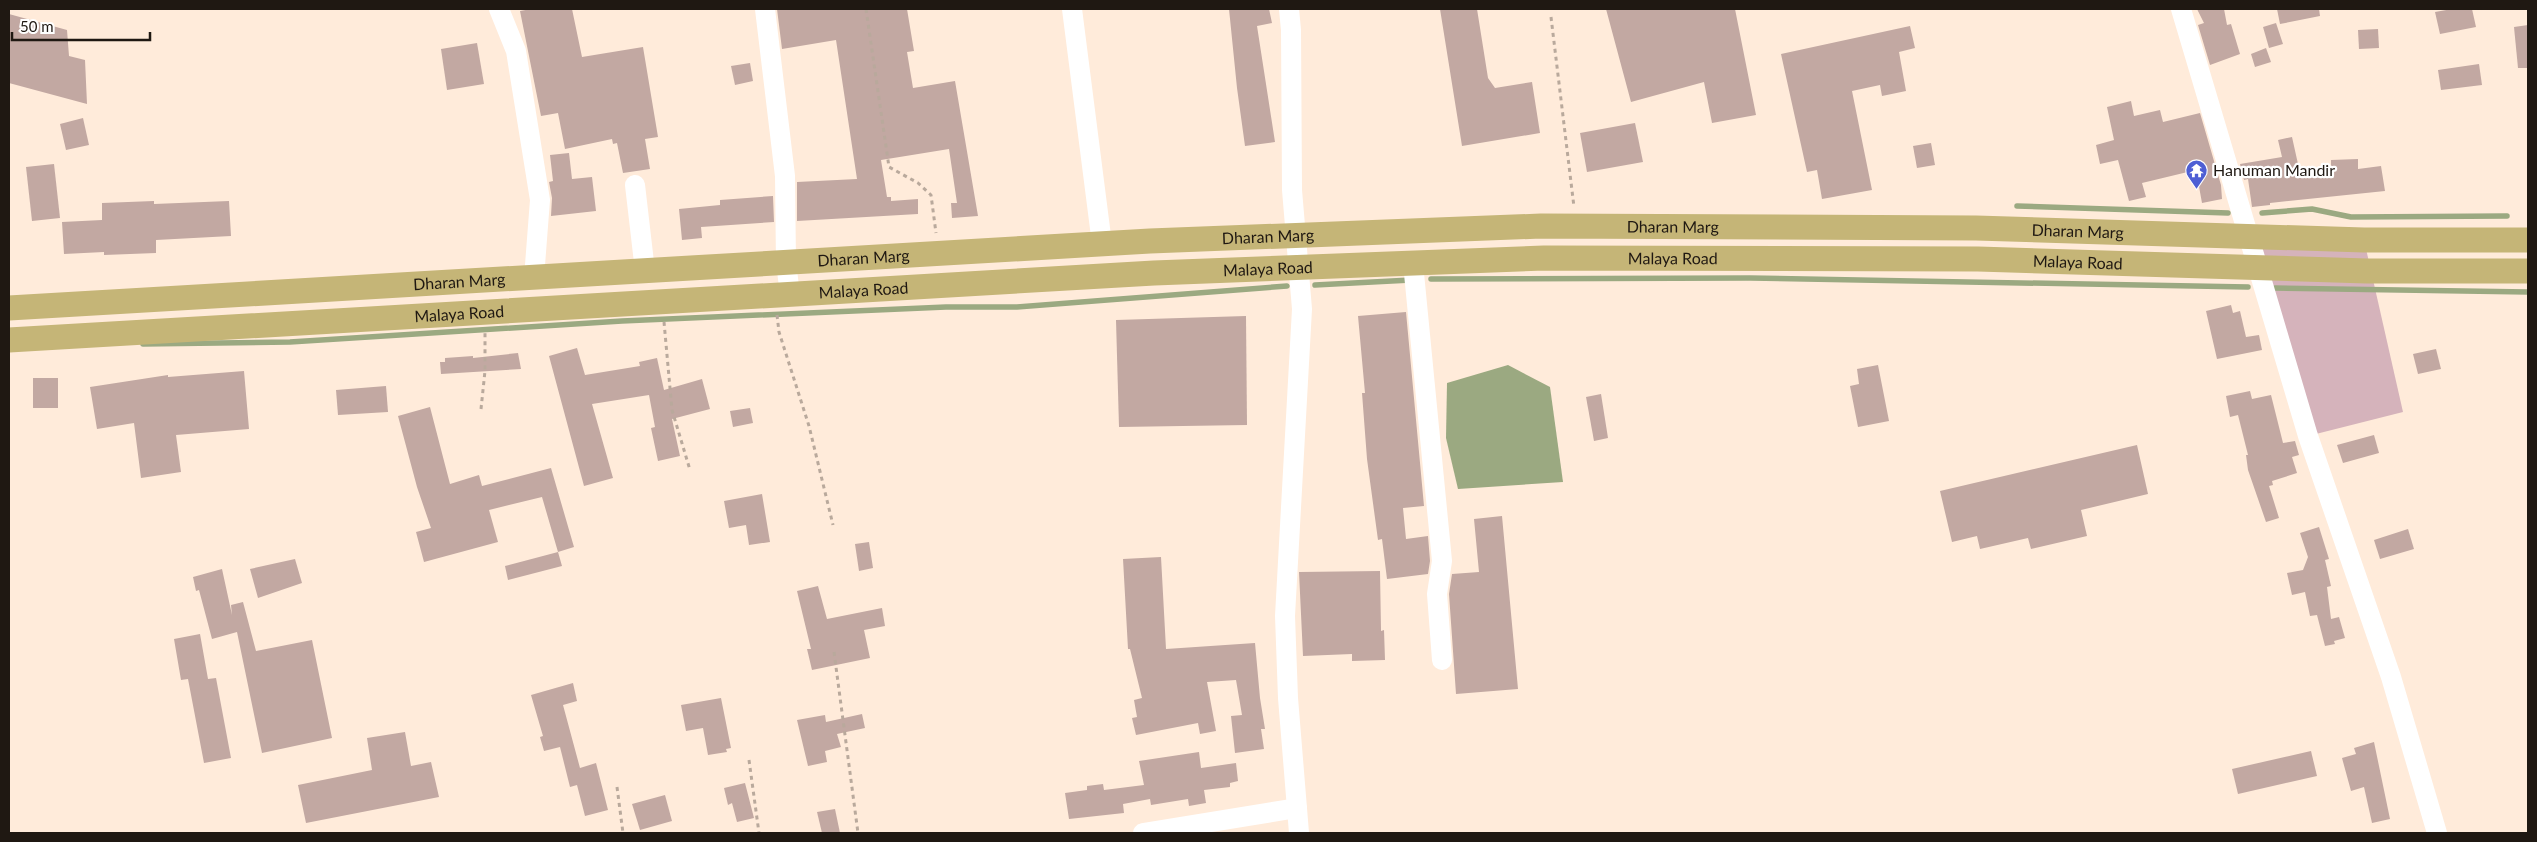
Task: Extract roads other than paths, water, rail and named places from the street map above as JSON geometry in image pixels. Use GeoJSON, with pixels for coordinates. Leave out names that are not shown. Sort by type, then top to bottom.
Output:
{"type":"FeatureCollection","features":[{"type":"Feature","properties":{"kind":"main road","name":"Dharan Marg"},"geometry":{"type":"LineString","coordinates":[[9,308],[1102,244],[1589,227],[1976,228],[2364,240],[2528,240]]}},
{"type":"Feature","properties":{"kind":"main road"},"geometry":{"type":"LineString","coordinates":[[1589,227],[1601,258]]}},
{"type":"Feature","properties":{"kind":"main road","name":"Malaya Road"},"geometry":{"type":"LineString","coordinates":[[9,340],[1154,273],[1544,258],[1978,259],[2367,271],[2528,271]]}},
{"type":"Feature","properties":{"kind":"street"},"geometry":{"type":"LineString","coordinates":[[499,9],[516,51],[540,200],[534,278]]}},
{"type":"Feature","properties":{"kind":"street"},"geometry":{"type":"LineString","coordinates":[[765,9],[785,176],[786,263],[782,294]]}},
{"type":"Feature","properties":{"kind":"street"},"geometry":{"type":"LineString","coordinates":[[1072,9],[1102,244]]}},
{"type":"Feature","properties":{"kind":"street"},"geometry":{"type":"LineString","coordinates":[[1289,9],[1291,30],[1292,190],[1302,310],[1285,616],[1288,698],[1299,833]]}},
{"type":"Feature","properties":{"kind":"street"},"geometry":{"type":"LineString","coordinates":[[2181,9],[2308,436],[2391,678],[2437,833]]}},
{"type":"Feature","properties":{"kind":"street"},"geometry":{"type":"LineString","coordinates":[[635,185],[645,271]]}},
{"type":"Feature","properties":{"kind":"street"},"geometry":{"type":"LineString","coordinates":[[1413,264],[1442,562],[1437,594],[1442,660]]}},
{"type":"Feature","properties":{"kind":"street"},"geometry":{"type":"LineString","coordinates":[[1143,833],[1296,808]]}},
{"type":"Feature","properties":{"kind":"waterway"},"geometry":{"type":"LineString","coordinates":[[2017,206],[2228,213]]}},
{"type":"Feature","properties":{"kind":"waterway"},"geometry":{"type":"LineString","coordinates":[[2262,213],[2312,209],[2351,217],[2507,216]]}},
{"type":"Feature","properties":{"kind":"waterway"},"geometry":{"type":"LineString","coordinates":[[1431,279],[1750,278],[2248,287]]}},
{"type":"Feature","properties":{"kind":"waterway"},"geometry":{"type":"LineString","coordinates":[[1315,285],[1411,280]]}},
{"type":"Feature","properties":{"kind":"waterway"},"geometry":{"type":"LineString","coordinates":[[143,344],[290,342],[622,321],[946,307],[1017,307],[1287,286]]}},
{"type":"Feature","properties":{"kind":"waterway"},"geometry":{"type":"LineString","coordinates":[[2275,288],[2528,292]]}},
{"type":"Feature","properties":{"kind":"place","name":"Hanuman Mandir"},"geometry":{"type":"Point","coordinates":[2197,189]}}]}
